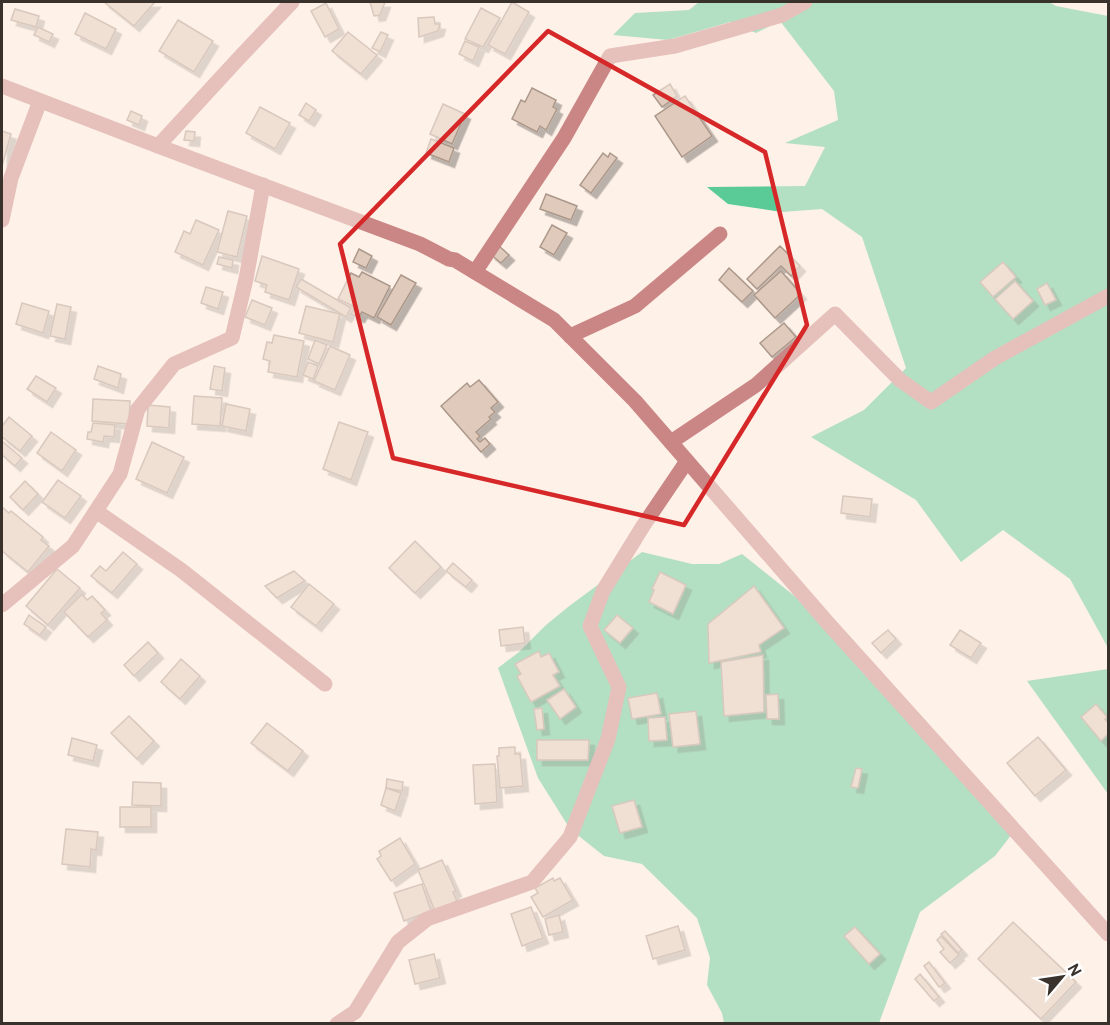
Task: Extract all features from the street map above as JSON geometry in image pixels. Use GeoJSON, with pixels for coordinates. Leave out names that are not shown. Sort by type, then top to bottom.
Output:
{"type":"FeatureCollection","features":[{"type":"Feature","properties":{"kind":"street"},"geometry":{"type":"LineString","coordinates":[[158,146],[292,2]]}},
{"type":"Feature","properties":{"kind":"street"},"geometry":{"type":"LineString","coordinates":[[475,272],[564,138],[610,56],[675,46],[782,15],[805,2]]}},
{"type":"Feature","properties":{"kind":"street"},"geometry":{"type":"LineString","coordinates":[[2,86],[420,244],[455,260],[554,320],[635,401],[827,622],[1108,934]]}},
{"type":"Feature","properties":{"kind":"street"},"geometry":{"type":"LineString","coordinates":[[2,220],[11,178],[40,101]]}},
{"type":"Feature","properties":{"kind":"street"},"geometry":{"type":"LineString","coordinates":[[2,605],[73,546],[120,474],[138,410],[174,364],[232,338],[246,279],[263,185]]}},
{"type":"Feature","properties":{"kind":"street"},"geometry":{"type":"LineString","coordinates":[[570,336],[635,306],[720,234]]}},
{"type":"Feature","properties":{"kind":"street"},"geometry":{"type":"LineString","coordinates":[[671,442],[756,385],[835,314],[900,380],[931,402],[995,358],[1108,296]]}},
{"type":"Feature","properties":{"kind":"street"},"geometry":{"type":"LineString","coordinates":[[337,1023],[355,1012],[398,942],[427,919],[532,882],[570,837],[608,739],[619,687],[590,626],[603,591],[687,461]]}},
{"type":"Feature","properties":{"kind":"street"},"geometry":{"type":"LineString","coordinates":[[96,510],[181,570],[325,684]]}},
{"type":"Feature","properties":{"kind":"highlighted area"},"geometry":{"type":"Polygon","coordinates":[[[548,31],[765,152],[807,325],[684,525],[393,458],[340,244],[548,31]]]}},
{"type":"Feature","properties":{"kind":"green space"},"geometry":{"type":"Polygon","coordinates":[[[699,2],[1049,2],[1056,6],[1108,16],[1108,648],[1070,579],[1003,530],[961,562],[916,500],[811,437],[864,410],[906,368],[862,237],[822,209],[782,212],[728,204],[707,187],[805,186],[825,147],[785,143],[838,120],[834,91],[780,21],[756,33],[730,22],[668,40],[613,35],[635,13],[689,10],[699,2]]]}},
{"type":"Feature","properties":{"kind":"green space"},"geometry":{"type":"Polygon","coordinates":[[[642,552],[692,564],[719,564],[742,554],[827,622],[1015,830],[995,856],[920,912],[879,1023],[724,1023],[722,1013],[707,985],[710,958],[697,918],[642,864],[604,856],[570,829],[538,778],[498,668],[568,607],[642,552]]]}},
{"type":"Feature","properties":{"kind":"green space"},"geometry":{"type":"Polygon","coordinates":[[[1108,669],[1108,794],[1027,681],[1108,669]]]}},
{"type":"Feature","properties":{"kind":"building"},"geometry":{"type":"Polygon","coordinates":[[[104,2],[155,2],[134,26],[104,2]]]}},
{"type":"Feature","properties":{"kind":"building"},"geometry":{"type":"Polygon","coordinates":[[[370,2],[385,2],[380,15],[374,16],[370,2]]]}},
{"type":"Feature","properties":{"kind":"building"},"geometry":{"type":"Polygon","coordinates":[[[512,2],[529,12],[505,54],[488,45],[512,2]]]}},
{"type":"Feature","properties":{"kind":"building"},"geometry":{"type":"Polygon","coordinates":[[[326,3],[339,29],[325,37],[311,11],[326,3]]]}},
{"type":"Feature","properties":{"kind":"building"},"geometry":{"type":"Polygon","coordinates":[[[481,8],[500,18],[483,47],[465,39],[481,8]]]}},
{"type":"Feature","properties":{"kind":"building"},"geometry":{"type":"Polygon","coordinates":[[[15,9],[39,16],[36,27],[11,20],[15,9]]]}},
{"type":"Feature","properties":{"kind":"building"},"geometry":{"type":"Polygon","coordinates":[[[85,13],[116,29],[106,49],[75,34],[85,13]]]}},
{"type":"Feature","properties":{"kind":"building"},"geometry":{"type":"Polygon","coordinates":[[[434,17],[435,24],[440,24],[438,31],[419,37],[418,18],[434,17]]]}},
{"type":"Feature","properties":{"kind":"building"},"geometry":{"type":"Polygon","coordinates":[[[178,20],[213,41],[194,72],[159,51],[178,20]]]}},
{"type":"Feature","properties":{"kind":"building"},"geometry":{"type":"Polygon","coordinates":[[[38,27],[53,34],[49,42],[34,35],[38,27]]]}},
{"type":"Feature","properties":{"kind":"building"},"geometry":{"type":"Polygon","coordinates":[[[348,32],[377,55],[361,74],[332,51],[348,32]]]}},
{"type":"Feature","properties":{"kind":"building"},"geometry":{"type":"Polygon","coordinates":[[[381,32],[388,35],[380,52],[372,48],[381,32]]]}},
{"type":"Feature","properties":{"kind":"building"},"geometry":{"type":"Polygon","coordinates":[[[465,41],[479,47],[473,61],[459,54],[465,41]]]}},
{"type":"Feature","properties":{"kind":"building"},"geometry":{"type":"Polygon","coordinates":[[[670,84],[677,96],[662,107],[653,95],[670,84]]]}},
{"type":"Feature","properties":{"kind":"building"},"geometry":{"type":"Polygon","coordinates":[[[532,88],[556,100],[553,107],[557,109],[546,130],[540,126],[537,132],[512,119],[521,100],[525,102],[532,88]]]}},
{"type":"Feature","properties":{"kind":"building"},"geometry":{"type":"Polygon","coordinates":[[[685,96],[712,136],[682,157],[655,116],[685,96]]]}},
{"type":"Feature","properties":{"kind":"building"},"geometry":{"type":"Polygon","coordinates":[[[306,103],[316,110],[309,121],[299,115],[306,103]]]}},
{"type":"Feature","properties":{"kind":"building"},"geometry":{"type":"Polygon","coordinates":[[[443,104],[465,114],[452,144],[430,134],[443,104]]]}},
{"type":"Feature","properties":{"kind":"building"},"geometry":{"type":"Polygon","coordinates":[[[260,107],[290,123],[275,149],[246,133],[260,107]]]}},
{"type":"Feature","properties":{"kind":"building"},"geometry":{"type":"Polygon","coordinates":[[[131,111],[142,116],[139,125],[127,120],[131,111]]]}},
{"type":"Feature","properties":{"kind":"building"},"geometry":{"type":"Polygon","coordinates":[[[2,131],[11,134],[2,166],[2,131]]]}},
{"type":"Feature","properties":{"kind":"building"},"geometry":{"type":"Polygon","coordinates":[[[186,131],[195,132],[194,141],[184,140],[186,131]]]}},
{"type":"Feature","properties":{"kind":"building"},"geometry":{"type":"Polygon","coordinates":[[[431,139],[454,148],[449,162],[426,153],[431,139]]]}},
{"type":"Feature","properties":{"kind":"building"},"geometry":{"type":"Polygon","coordinates":[[[603,153],[608,157],[610,153],[617,158],[591,193],[580,185],[603,153]]]}},
{"type":"Feature","properties":{"kind":"building"},"geometry":{"type":"Polygon","coordinates":[[[546,194],[577,206],[571,220],[540,209],[546,194]]]}},
{"type":"Feature","properties":{"kind":"building"},"geometry":{"type":"Polygon","coordinates":[[[228,211],[247,216],[237,257],[217,252],[228,211]]]}},
{"type":"Feature","properties":{"kind":"building"},"geometry":{"type":"Polygon","coordinates":[[[196,220],[219,230],[203,265],[175,252],[184,231],[190,234],[196,220]]]}},
{"type":"Feature","properties":{"kind":"building"},"geometry":{"type":"Polygon","coordinates":[[[552,225],[567,233],[554,255],[540,247],[552,225]]]}},
{"type":"Feature","properties":{"kind":"building"},"geometry":{"type":"Polygon","coordinates":[[[498,245],[509,255],[501,263],[490,254],[498,245]]]}},
{"type":"Feature","properties":{"kind":"building"},"geometry":{"type":"Polygon","coordinates":[[[780,246],[800,266],[791,276],[781,266],[757,289],[747,279],[780,246]]]}},
{"type":"Feature","properties":{"kind":"building"},"geometry":{"type":"Polygon","coordinates":[[[359,249],[372,256],[366,268],[353,262],[359,249]]]}},
{"type":"Feature","properties":{"kind":"building"},"geometry":{"type":"Polygon","coordinates":[[[262,256],[299,269],[289,300],[265,292],[267,285],[255,281],[262,256]]]}},
{"type":"Feature","properties":{"kind":"building"},"geometry":{"type":"Polygon","coordinates":[[[219,257],[233,260],[232,268],[217,264],[219,257]]]}},
{"type":"Feature","properties":{"kind":"building"},"geometry":{"type":"Polygon","coordinates":[[[1003,262],[1016,277],[993,297],[980,282],[1003,262]]]}},
{"type":"Feature","properties":{"kind":"building"},"geometry":{"type":"Polygon","coordinates":[[[729,268],[753,291],[742,302],[719,280],[729,268]]]}},
{"type":"Feature","properties":{"kind":"building"},"geometry":{"type":"Polygon","coordinates":[[[781,271],[801,294],[775,318],[754,295],[781,271]]]}},
{"type":"Feature","properties":{"kind":"building"},"geometry":{"type":"Polygon","coordinates":[[[362,272],[390,286],[374,318],[362,312],[359,317],[351,314],[355,307],[338,299],[351,273],[359,277],[362,272]]]}},
{"type":"Feature","properties":{"kind":"building"},"geometry":{"type":"Polygon","coordinates":[[[401,275],[416,283],[391,325],[377,317],[401,275]]]}},
{"type":"Feature","properties":{"kind":"building"},"geometry":{"type":"Polygon","coordinates":[[[301,279],[351,308],[346,317],[296,287],[301,279]]]}},
{"type":"Feature","properties":{"kind":"building"},"geometry":{"type":"Polygon","coordinates":[[[1015,281],[1033,301],[1013,319],[995,299],[1015,281]]]}},
{"type":"Feature","properties":{"kind":"building"},"geometry":{"type":"Polygon","coordinates":[[[1047,283],[1056,300],[1045,305],[1037,289],[1047,283]]]}},
{"type":"Feature","properties":{"kind":"building"},"geometry":{"type":"Polygon","coordinates":[[[206,287],[223,292],[218,309],[201,303],[206,287]]]}},
{"type":"Feature","properties":{"kind":"building"},"geometry":{"type":"Polygon","coordinates":[[[252,300],[272,308],[265,325],[245,317],[252,300]]]}},
{"type":"Feature","properties":{"kind":"building"},"geometry":{"type":"Polygon","coordinates":[[[22,303],[49,311],[43,333],[16,324],[22,303]]]}},
{"type":"Feature","properties":{"kind":"building"},"geometry":{"type":"Polygon","coordinates":[[[57,304],[71,307],[65,339],[50,336],[57,304]]]}},
{"type":"Feature","properties":{"kind":"building"},"geometry":{"type":"Polygon","coordinates":[[[306,306],[340,314],[333,342],[299,333],[306,306]]]}},
{"type":"Feature","properties":{"kind":"building"},"geometry":{"type":"Polygon","coordinates":[[[784,323],[796,337],[772,357],[760,343],[784,323]]]}},
{"type":"Feature","properties":{"kind":"building"},"geometry":{"type":"Polygon","coordinates":[[[274,335],[304,341],[297,377],[268,372],[270,361],[263,359],[267,342],[272,343],[274,335]]]}},
{"type":"Feature","properties":{"kind":"building"},"geometry":{"type":"Polygon","coordinates":[[[315,340],[327,345],[319,364],[308,359],[315,340]]]}},
{"type":"Feature","properties":{"kind":"building"},"geometry":{"type":"Polygon","coordinates":[[[330,346],[350,355],[335,390],[314,381],[330,346]]]}},
{"type":"Feature","properties":{"kind":"building"},"geometry":{"type":"Polygon","coordinates":[[[308,362],[318,366],[313,379],[303,375],[308,362]]]}},
{"type":"Feature","properties":{"kind":"building"},"geometry":{"type":"Polygon","coordinates":[[[98,366],[121,374],[118,388],[94,379],[98,366]]]}},
{"type":"Feature","properties":{"kind":"building"},"geometry":{"type":"Polygon","coordinates":[[[214,366],[225,368],[222,391],[210,389],[214,366]]]}},
{"type":"Feature","properties":{"kind":"building"},"geometry":{"type":"Polygon","coordinates":[[[36,376],[56,388],[47,402],[27,389],[36,376]]]}},
{"type":"Feature","properties":{"kind":"building"},"geometry":{"type":"Polygon","coordinates":[[[479,380],[498,402],[491,408],[495,412],[489,417],[491,419],[476,432],[480,436],[477,439],[480,442],[485,438],[490,444],[481,452],[441,406],[467,383],[470,387],[479,380]]]}},
{"type":"Feature","properties":{"kind":"building"},"geometry":{"type":"Polygon","coordinates":[[[194,396],[222,398],[220,426],[192,424],[194,396]]]}},
{"type":"Feature","properties":{"kind":"building"},"geometry":{"type":"Polygon","coordinates":[[[93,399],[130,401],[129,424],[92,421],[93,399]]]}},
{"type":"Feature","properties":{"kind":"building"},"geometry":{"type":"Polygon","coordinates":[[[226,404],[250,409],[246,431],[222,426],[226,404]]]}},
{"type":"Feature","properties":{"kind":"building"},"geometry":{"type":"Polygon","coordinates":[[[148,405],[170,407],[169,428],[147,426],[148,405]]]}},
{"type":"Feature","properties":{"kind":"building"},"geometry":{"type":"Polygon","coordinates":[[[9,417],[32,436],[20,451],[2,437],[2,426],[9,417]]]}},
{"type":"Feature","properties":{"kind":"building"},"geometry":{"type":"Polygon","coordinates":[[[339,422],[368,432],[351,480],[323,469],[339,422]]]}},
{"type":"Feature","properties":{"kind":"building"},"geometry":{"type":"Polygon","coordinates":[[[93,423],[115,425],[114,437],[104,436],[103,442],[87,439],[93,423]]]}},
{"type":"Feature","properties":{"kind":"building"},"geometry":{"type":"Polygon","coordinates":[[[51,432],[76,450],[62,471],[37,453],[51,432]]]}},
{"type":"Feature","properties":{"kind":"building"},"geometry":{"type":"Polygon","coordinates":[[[2,441],[22,458],[15,466],[2,455],[2,441]]]}},
{"type":"Feature","properties":{"kind":"building"},"geometry":{"type":"Polygon","coordinates":[[[152,442],[184,457],[167,493],[136,479],[152,442]]]}},
{"type":"Feature","properties":{"kind":"building"},"geometry":{"type":"Polygon","coordinates":[[[58,480],[81,496],[65,518],[42,502],[58,480]]]}},
{"type":"Feature","properties":{"kind":"building"},"geometry":{"type":"Polygon","coordinates":[[[25,481],[38,494],[23,510],[10,497],[25,481]]]}},
{"type":"Feature","properties":{"kind":"building"},"geometry":{"type":"Polygon","coordinates":[[[843,496],[872,499],[870,517],[841,513],[843,496]]]}},
{"type":"Feature","properties":{"kind":"building"},"geometry":{"type":"Polygon","coordinates":[[[2,507],[9,513],[11,511],[43,537],[41,540],[49,546],[28,572],[2,551],[2,507]]]}},
{"type":"Feature","properties":{"kind":"building"},"geometry":{"type":"Polygon","coordinates":[[[415,541],[441,567],[415,593],[389,568],[415,541]]]}},
{"type":"Feature","properties":{"kind":"building"},"geometry":{"type":"Polygon","coordinates":[[[123,552],[137,564],[112,593],[91,576],[100,566],[106,571],[123,552]]]}},
{"type":"Feature","properties":{"kind":"building"},"geometry":{"type":"Polygon","coordinates":[[[453,563],[472,580],[466,587],[446,571],[453,563]]]}},
{"type":"Feature","properties":{"kind":"building"},"geometry":{"type":"Polygon","coordinates":[[[57,569],[80,588],[48,625],[26,606],[57,569]]]}},
{"type":"Feature","properties":{"kind":"building"},"geometry":{"type":"Polygon","coordinates":[[[294,571],[305,581],[277,598],[265,586],[294,571]]]}},
{"type":"Feature","properties":{"kind":"building"},"geometry":{"type":"Polygon","coordinates":[[[660,572],[686,585],[673,614],[649,602],[660,572]]]}},
{"type":"Feature","properties":{"kind":"building"},"geometry":{"type":"Polygon","coordinates":[[[309,584],[334,604],[316,626],[291,607],[309,584]]]}},
{"type":"Feature","properties":{"kind":"building"},"geometry":{"type":"Polygon","coordinates":[[[754,586],[784,628],[759,645],[761,652],[709,663],[708,624],[754,586]]]}},
{"type":"Feature","properties":{"kind":"building"},"geometry":{"type":"Polygon","coordinates":[[[82,594],[87,600],[92,596],[105,610],[101,613],[107,620],[88,637],[64,612],[82,594]]]}},
{"type":"Feature","properties":{"kind":"building"},"geometry":{"type":"Polygon","coordinates":[[[29,615],[46,627],[40,635],[24,624],[29,615]]]}},
{"type":"Feature","properties":{"kind":"building"},"geometry":{"type":"Polygon","coordinates":[[[617,615],[633,628],[620,643],[604,630],[617,615]]]}},
{"type":"Feature","properties":{"kind":"building"},"geometry":{"type":"Polygon","coordinates":[[[523,627],[525,643],[501,646],[499,630],[523,627]]]}},
{"type":"Feature","properties":{"kind":"building"},"geometry":{"type":"Polygon","coordinates":[[[888,630],[896,639],[881,653],[872,643],[888,630]]]}},
{"type":"Feature","properties":{"kind":"building"},"geometry":{"type":"Polygon","coordinates":[[[960,630],[981,643],[971,658],[950,645],[960,630]]]}},
{"type":"Feature","properties":{"kind":"building"},"geometry":{"type":"Polygon","coordinates":[[[148,642],[158,653],[134,676],[124,665],[148,642]]]}},
{"type":"Feature","properties":{"kind":"building"},"geometry":{"type":"Polygon","coordinates":[[[539,651],[541,657],[549,653],[559,672],[553,675],[560,686],[531,702],[517,676],[521,674],[515,664],[539,651]]]}},
{"type":"Feature","properties":{"kind":"building"},"geometry":{"type":"Polygon","coordinates":[[[763,655],[764,712],[724,716],[721,662],[763,655]]]}},
{"type":"Feature","properties":{"kind":"building"},"geometry":{"type":"Polygon","coordinates":[[[181,659],[200,676],[180,699],[161,682],[181,659]]]}},
{"type":"Feature","properties":{"kind":"building"},"geometry":{"type":"Polygon","coordinates":[[[564,689],[576,707],[560,719],[547,700],[564,689]]]}},
{"type":"Feature","properties":{"kind":"building"},"geometry":{"type":"Polygon","coordinates":[[[657,693],[661,714],[632,719],[628,698],[657,693]]]}},
{"type":"Feature","properties":{"kind":"building"},"geometry":{"type":"Polygon","coordinates":[[[778,694],[779,719],[767,719],[766,695],[778,694]]]}},
{"type":"Feature","properties":{"kind":"building"},"geometry":{"type":"Polygon","coordinates":[[[1096,704],[1107,717],[1105,719],[1108,723],[1108,734],[1101,741],[1081,717],[1096,704]]]}},
{"type":"Feature","properties":{"kind":"building"},"geometry":{"type":"Polygon","coordinates":[[[542,708],[544,729],[537,730],[534,709],[542,708]]]}},
{"type":"Feature","properties":{"kind":"building"},"geometry":{"type":"Polygon","coordinates":[[[696,711],[700,744],[673,747],[669,714],[696,711]]]}},
{"type":"Feature","properties":{"kind":"building"},"geometry":{"type":"Polygon","coordinates":[[[129,716],[154,741],[137,759],[111,733],[129,716]]]}},
{"type":"Feature","properties":{"kind":"building"},"geometry":{"type":"Polygon","coordinates":[[[665,717],[667,740],[649,741],[648,718],[665,717]]]}},
{"type":"Feature","properties":{"kind":"building"},"geometry":{"type":"Polygon","coordinates":[[[267,723],[303,751],[288,771],[251,743],[267,723]]]}},
{"type":"Feature","properties":{"kind":"building"},"geometry":{"type":"Polygon","coordinates":[[[1038,737],[1066,770],[1035,796],[1007,763],[1038,737]]]}},
{"type":"Feature","properties":{"kind":"building"},"geometry":{"type":"Polygon","coordinates":[[[72,738],[97,745],[93,761],[68,755],[72,738]]]}},
{"type":"Feature","properties":{"kind":"building"},"geometry":{"type":"Polygon","coordinates":[[[537,740],[589,740],[588,760],[537,760],[537,740]]]}},
{"type":"Feature","properties":{"kind":"building"},"geometry":{"type":"Polygon","coordinates":[[[515,747],[515,754],[520,754],[523,786],[500,788],[497,756],[499,756],[499,748],[515,747]]]}},
{"type":"Feature","properties":{"kind":"building"},"geometry":{"type":"Polygon","coordinates":[[[495,764],[497,802],[475,804],[473,765],[495,764]]]}},
{"type":"Feature","properties":{"kind":"building"},"geometry":{"type":"Polygon","coordinates":[[[856,768],[862,769],[858,788],[851,787],[856,768]]]}},
{"type":"Feature","properties":{"kind":"building"},"geometry":{"type":"Polygon","coordinates":[[[387,779],[403,782],[402,791],[386,788],[387,779]]]}},
{"type":"Feature","properties":{"kind":"building"},"geometry":{"type":"Polygon","coordinates":[[[133,782],[161,783],[161,806],[132,805],[133,782]]]}},
{"type":"Feature","properties":{"kind":"building"},"geometry":{"type":"Polygon","coordinates":[[[386,788],[401,793],[395,811],[381,805],[386,788]]]}},
{"type":"Feature","properties":{"kind":"building"},"geometry":{"type":"Polygon","coordinates":[[[634,800],[642,827],[620,833],[612,806],[634,800]]]}},
{"type":"Feature","properties":{"kind":"building"},"geometry":{"type":"Polygon","coordinates":[[[120,807],[151,807],[151,827],[120,827],[120,807]]]}},
{"type":"Feature","properties":{"kind":"building"},"geometry":{"type":"Polygon","coordinates":[[[66,829],[98,832],[96,850],[91,849],[90,867],[62,864],[66,829]]]}},
{"type":"Feature","properties":{"kind":"building"},"geometry":{"type":"Polygon","coordinates":[[[400,838],[415,864],[391,881],[377,859],[381,856],[379,851],[400,838]]]}},
{"type":"Feature","properties":{"kind":"building"},"geometry":{"type":"Polygon","coordinates":[[[442,860],[456,891],[453,892],[457,901],[435,911],[418,870],[442,860]]]}},
{"type":"Feature","properties":{"kind":"building"},"geometry":{"type":"Polygon","coordinates":[[[553,878],[554,881],[560,878],[573,900],[543,917],[531,897],[538,893],[535,888],[553,878]]]}},
{"type":"Feature","properties":{"kind":"building"},"geometry":{"type":"Polygon","coordinates":[[[422,884],[431,911],[404,921],[394,893],[422,884]]]}},
{"type":"Feature","properties":{"kind":"building"},"geometry":{"type":"Polygon","coordinates":[[[531,907],[543,938],[522,946],[511,914],[531,907]]]}},
{"type":"Feature","properties":{"kind":"building"},"geometry":{"type":"Polygon","coordinates":[[[559,915],[563,932],[549,935],[545,919],[559,915]]]}},
{"type":"Feature","properties":{"kind":"building"},"geometry":{"type":"Polygon","coordinates":[[[1013,922],[1076,982],[1041,1019],[978,959],[1013,922]]]}},
{"type":"Feature","properties":{"kind":"building"},"geometry":{"type":"Polygon","coordinates":[[[678,926],[685,950],[653,959],[646,936],[678,926]]]}},
{"type":"Feature","properties":{"kind":"building"},"geometry":{"type":"Polygon","coordinates":[[[855,927],[880,954],[869,964],[844,936],[855,927]]]}},
{"type":"Feature","properties":{"kind":"building"},"geometry":{"type":"Polygon","coordinates":[[[945,931],[962,950],[958,953],[941,934],[945,931]]]}},
{"type":"Feature","properties":{"kind":"building"},"geometry":{"type":"Polygon","coordinates":[[[941,936],[959,955],[950,963],[940,952],[944,949],[937,940],[941,936]]]}},
{"type":"Feature","properties":{"kind":"building"},"geometry":{"type":"Polygon","coordinates":[[[434,954],[440,978],[415,984],[409,960],[434,954]]]}},
{"type":"Feature","properties":{"kind":"building"},"geometry":{"type":"Polygon","coordinates":[[[929,962],[945,983],[939,987],[924,966],[929,962]]]}},
{"type":"Feature","properties":{"kind":"building"},"geometry":{"type":"Polygon","coordinates":[[[920,974],[939,997],[934,1001],[915,979],[920,974]]]}}]}
